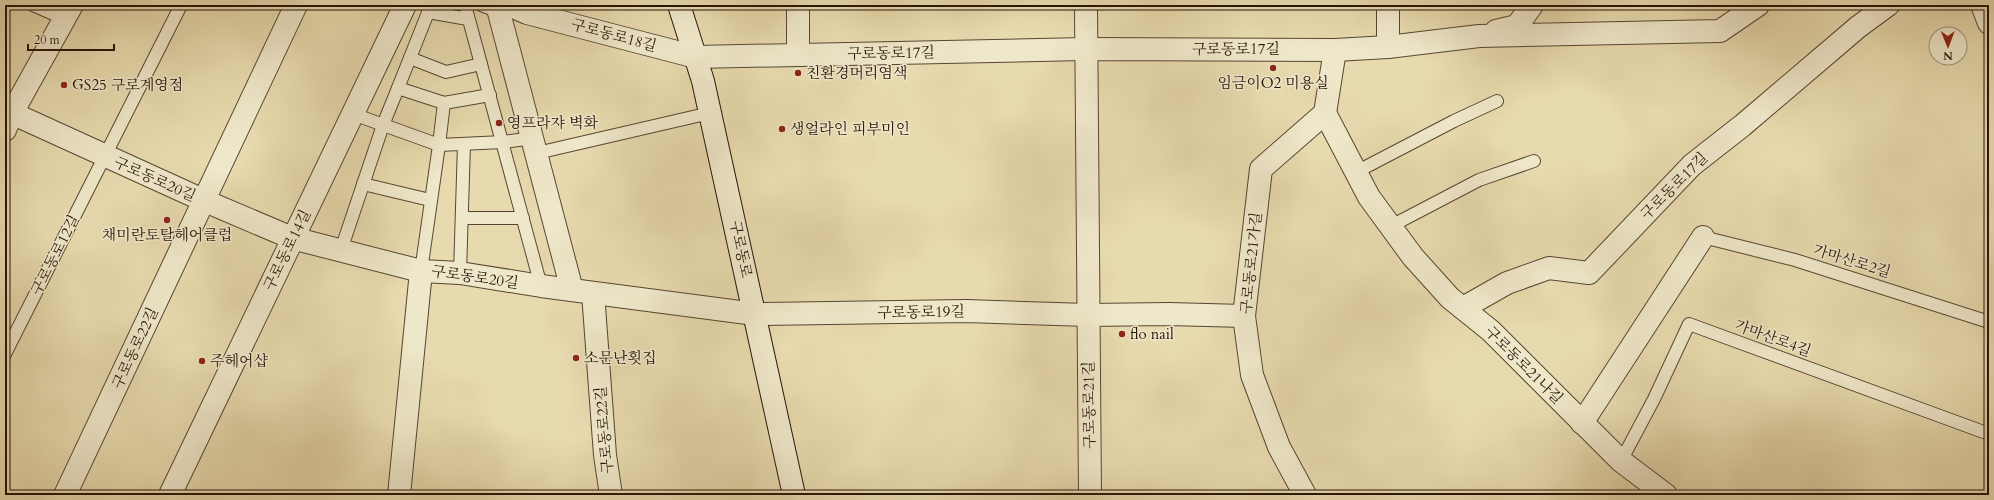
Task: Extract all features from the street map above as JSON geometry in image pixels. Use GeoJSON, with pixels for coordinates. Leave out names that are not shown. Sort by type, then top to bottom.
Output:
{"type":"FeatureCollection","features":[{"type":"Feature","properties":{"kind":"street","name":"구로동로20길"},"geometry":{"type":"LineString","coordinates":[[205,201],[296,5]]}},
{"type":"Feature","properties":{"kind":"street","name":"구로동로14길"},"geometry":{"type":"LineString","coordinates":[[170,495],[405,5]]}},
{"type":"Feature","properties":{"kind":"street","name":"구로동로"},"geometry":{"type":"LineString","coordinates":[[680,5],[696,57],[710,113],[794,495]]}},
{"type":"Feature","properties":{"kind":"street"},"geometry":{"type":"LineString","coordinates":[[798,5],[798,55]]}},
{"type":"Feature","properties":{"kind":"street"},"geometry":{"type":"LineString","coordinates":[[1086,5],[1085,49],[1088,315]]}},
{"type":"Feature","properties":{"kind":"street"},"geometry":{"type":"LineString","coordinates":[[1388,5],[1388,47]]}},
{"type":"Feature","properties":{"kind":"street","name":"구로동로17길"},"geometry":{"type":"LineString","coordinates":[[1480,36],[1517,26],[1532,5]]}},
{"type":"Feature","properties":{"kind":"street","name":"구로동로17길"},"geometry":{"type":"LineString","coordinates":[[696,57],[1085,49],[1334,50],[1388,47],[1480,36],[1720,31],[1758,5]]}},
{"type":"Feature","properties":{"kind":"street","name":"구로동로17길"},"geometry":{"type":"LineString","coordinates":[[1463,308],[1507,283],[1550,268],[1589,273],[1692,165],[1743,125],[1858,27],[1888,5]]}},
{"type":"Feature","properties":{"kind":"street"},"geometry":{"type":"LineString","coordinates":[[1982,5],[1989,23]]}},
{"type":"Feature","properties":{"kind":"street"},"geometry":{"type":"LineString","coordinates":[[496,7],[535,145],[572,290]]}},
{"type":"Feature","properties":{"kind":"street","name":"구로동로18길"},"geometry":{"type":"LineString","coordinates":[[496,7],[527,13],[696,57]]}},
{"type":"Feature","properties":{"kind":"street"},"geometry":{"type":"LineString","coordinates":[[7,118],[69,12]]}},
{"type":"Feature","properties":{"kind":"street"},"geometry":{"type":"LineString","coordinates":[[1325,112],[1334,50]]}},
{"type":"Feature","properties":{"kind":"street","name":"구로동로21나길"},"geometry":{"type":"LineString","coordinates":[[1325,112],[1369,197],[1413,257],[1450,298],[1491,331],[1621,461],[1666,495]]}},
{"type":"Feature","properties":{"kind":"street","name":"구로동로21가길"},"geometry":{"type":"LineString","coordinates":[[1305,495],[1279,447],[1252,375],[1244,316],[1261,169],[1325,112]]}},
{"type":"Feature","properties":{"kind":"street","name":"구로동로20길"},"geometry":{"type":"LineString","coordinates":[[7,118],[105,156],[292,238],[421,270],[460,273],[541,286],[755,314]]}},
{"type":"Feature","properties":{"kind":"street","name":"구로동로22길"},"geometry":{"type":"LineString","coordinates":[[65,495],[205,201]]}},
{"type":"Feature","properties":{"kind":"street"},"geometry":{"type":"LineString","coordinates":[[1582,423],[1703,237]]}},
{"type":"Feature","properties":{"kind":"street"},"geometry":{"type":"LineString","coordinates":[[399,495],[421,270]]}},
{"type":"Feature","properties":{"kind":"street","name":"구로동로22길"},"geometry":{"type":"LineString","coordinates":[[593,293],[605,455],[611,495]]}},
{"type":"Feature","properties":{"kind":"street","name":"구로동로19길"},"geometry":{"type":"LineString","coordinates":[[755,314],[966,311],[1088,315],[1169,314],[1244,316]]}},
{"type":"Feature","properties":{"kind":"street","name":"구로동로21길"},"geometry":{"type":"LineString","coordinates":[[1088,315],[1090,495]]}},
{"type":"Feature","properties":{"kind":"lane"},"geometry":{"type":"LineString","coordinates":[[33,5],[69,12]]}},
{"type":"Feature","properties":{"kind":"lane","name":"구로동로20길"},"geometry":{"type":"LineString","coordinates":[[105,156],[179,9],[179,5]]}},
{"type":"Feature","properties":{"kind":"lane"},"geometry":{"type":"LineString","coordinates":[[465,5],[541,286]]}},
{"type":"Feature","properties":{"kind":"lane"},"geometry":{"type":"LineString","coordinates":[[341,250],[384,125],[430,9],[468,19]]}},
{"type":"Feature","properties":{"kind":"lane"},"geometry":{"type":"LineString","coordinates":[[410,58],[446,72],[481,64]]}},
{"type":"Feature","properties":{"kind":"lane"},"geometry":{"type":"LineString","coordinates":[[398,88],[444,103],[490,95]]}},
{"type":"Feature","properties":{"kind":"lane"},"geometry":{"type":"LineString","coordinates":[[1356,172],[1454,121],[1497,101]]}},
{"type":"Feature","properties":{"kind":"lane"},"geometry":{"type":"LineString","coordinates":[[421,270],[444,103]]}},
{"type":"Feature","properties":{"kind":"lane"},"geometry":{"type":"LineString","coordinates":[[353,114],[439,145],[503,142],[535,145],[710,113]]}},
{"type":"Feature","properties":{"kind":"lane"},"geometry":{"type":"LineString","coordinates":[[460,273],[464,144]]}},
{"type":"Feature","properties":{"kind":"lane","name":"구로동로12길"},"geometry":{"type":"LineString","coordinates":[[5,354],[105,156]]}},
{"type":"Feature","properties":{"kind":"lane"},"geometry":{"type":"LineString","coordinates":[[1391,226],[1479,180],[1534,161]]}},
{"type":"Feature","properties":{"kind":"lane"},"geometry":{"type":"LineString","coordinates":[[363,184],[430,200]]}},
{"type":"Feature","properties":{"kind":"lane"},"geometry":{"type":"LineString","coordinates":[[462,218],[523,218]]}},
{"type":"Feature","properties":{"kind":"lane","name":"가마산로2길"},"geometry":{"type":"LineString","coordinates":[[1703,237],[1795,260],[1989,322]]}},
{"type":"Feature","properties":{"kind":"lane","name":"가마산로4길"},"geometry":{"type":"LineString","coordinates":[[1621,461],[1654,399],[1689,324],[1989,434]]}},
{"type":"Feature","properties":{"kind":"place","name":"임금이O2 미용실"},"geometry":{"type":"Point","coordinates":[1273,68]}},
{"type":"Feature","properties":{"kind":"place","name":"친환경머리염색"},"geometry":{"type":"Point","coordinates":[798,73]}},
{"type":"Feature","properties":{"kind":"place","name":"GS25 구로계영점"},"geometry":{"type":"Point","coordinates":[64,85]}},
{"type":"Feature","properties":{"kind":"place","name":"영프라쟈 벽화"},"geometry":{"type":"Point","coordinates":[499,123]}},
{"type":"Feature","properties":{"kind":"place","name":"생얼라인 피부미인"},"geometry":{"type":"Point","coordinates":[782,129]}},
{"type":"Feature","properties":{"kind":"place","name":"채미란토탈헤어클럽"},"geometry":{"type":"Point","coordinates":[167,220]}},
{"type":"Feature","properties":{"kind":"place","name":"flo nail"},"geometry":{"type":"Point","coordinates":[1122,334]}},
{"type":"Feature","properties":{"kind":"place","name":"소문난횟집"},"geometry":{"type":"Point","coordinates":[576,358]}},
{"type":"Feature","properties":{"kind":"place","name":"주헤어샵"},"geometry":{"type":"Point","coordinates":[202,361]}}]}
